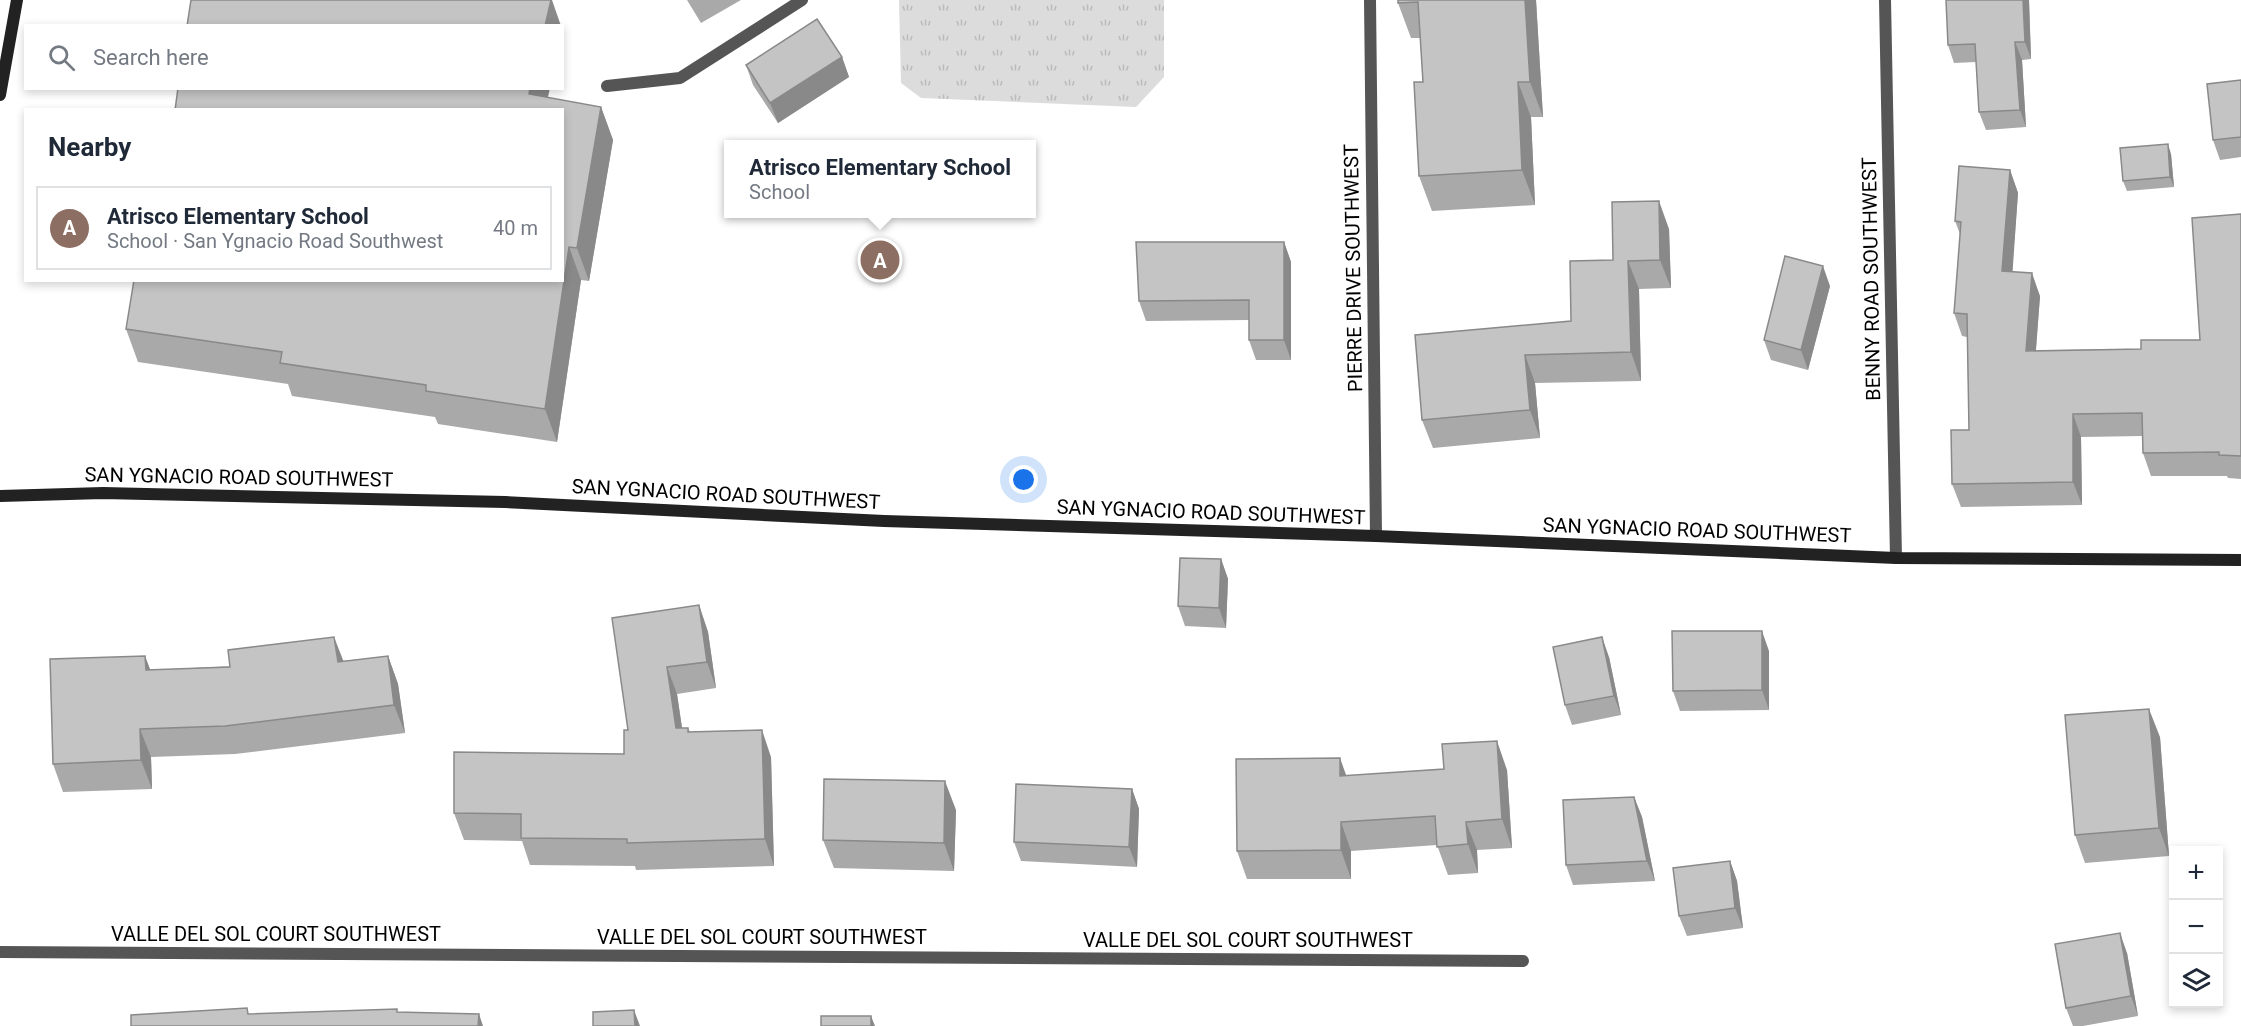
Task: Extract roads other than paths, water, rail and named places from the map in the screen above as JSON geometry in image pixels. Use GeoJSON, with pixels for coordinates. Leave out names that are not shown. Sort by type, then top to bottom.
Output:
{"type":"FeatureCollection","features":[{"type":"Feature","properties":{"kind":"street"},"geometry":{"type":"LineString","coordinates":[[0,95],[17,0]]}},
{"type":"Feature","properties":{"kind":"street"},"geometry":{"type":"LineString","coordinates":[[607,87],[680,78],[802,0]]}},
{"type":"Feature","properties":{"kind":"street","name":"PIERRE DRIVE SOUTHWEST"},"geometry":{"type":"LineString","coordinates":[[1370,0],[1376,536]]}},
{"type":"Feature","properties":{"kind":"street","name":"BENNY ROAD SOUTHWEST"},"geometry":{"type":"LineString","coordinates":[[1885,0],[1896,558]]}},
{"type":"Feature","properties":{"kind":"street","name":"SAN YGNACIO ROAD SOUTHWEST"},"geometry":{"type":"LineString","coordinates":[[0,496],[103,493],[505,502],[884,521],[1376,536],[1896,558],[2241,560]]}},
{"type":"Feature","properties":{"kind":"street","name":"VALLE DEL SOL COURT SOUTHWEST"},"geometry":{"type":"LineString","coordinates":[[0,952],[1523,961]]}},
{"type":"Feature","properties":{"kind":"place","name":"Atrisco Elementary School"},"geometry":{"type":"Point","coordinates":[880,260]}}]}
